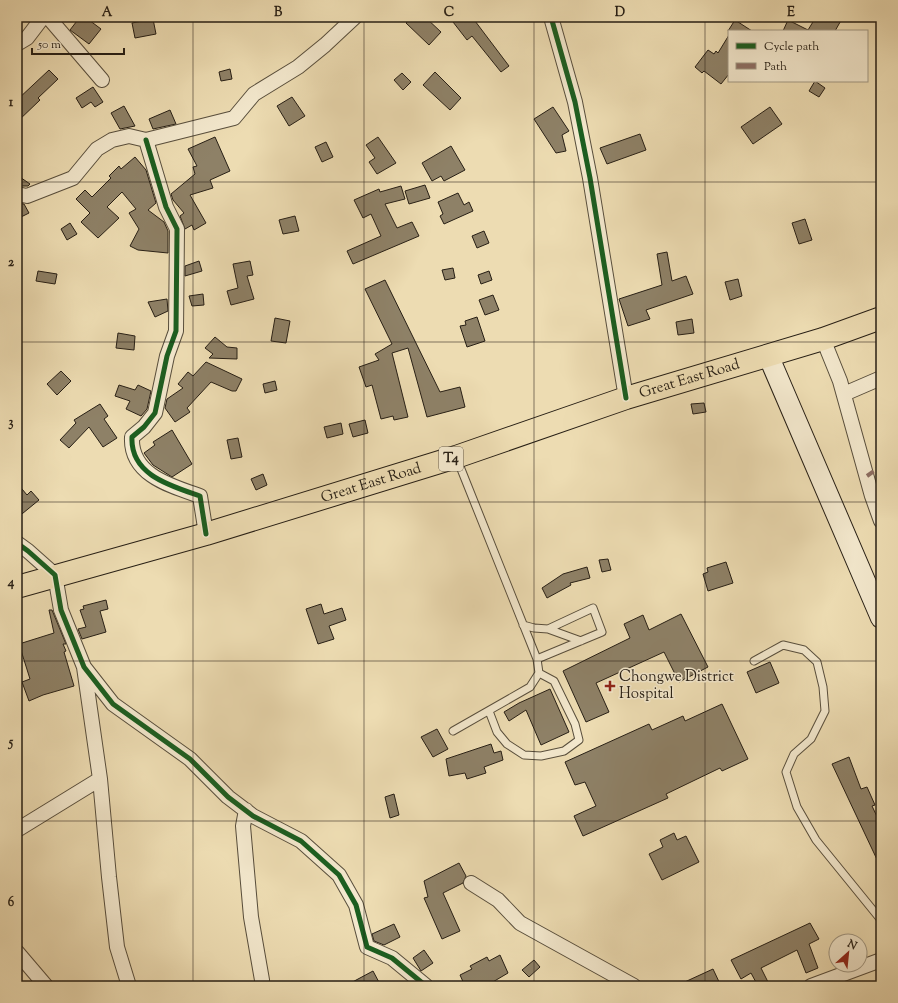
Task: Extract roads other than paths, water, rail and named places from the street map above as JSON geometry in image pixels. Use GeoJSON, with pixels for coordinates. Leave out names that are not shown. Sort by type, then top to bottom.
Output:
{"type":"FeatureCollection","features":[{"type":"Feature","properties":{"kind":"highway","name":"Great East Road"},"geometry":{"type":"LineString","coordinates":[[17,587],[55,575],[206,534],[456,457],[626,398],[823,339],[881,318]]}},
{"type":"Feature","properties":{"kind":"main road"},"geometry":{"type":"LineString","coordinates":[[768,355],[878,605]]}},
{"type":"Feature","properties":{"kind":"street"},"geometry":{"type":"LineString","coordinates":[[17,44],[27,38],[43,17]]}},
{"type":"Feature","properties":{"kind":"street"},"geometry":{"type":"LineString","coordinates":[[48,17],[102,80]]}},
{"type":"Feature","properties":{"kind":"street"},"geometry":{"type":"LineString","coordinates":[[17,194],[27,196],[73,178],[97,149],[112,140],[129,136],[146,140],[234,118],[254,94],[298,67],[325,45],[355,17]]}},
{"type":"Feature","properties":{"kind":"street"},"geometry":{"type":"LineString","coordinates":[[551,17],[576,102],[626,398]]}},
{"type":"Feature","properties":{"kind":"street"},"geometry":{"type":"LineString","coordinates":[[146,140],[166,206],[177,229],[176,331],[167,356],[155,413],[144,427],[132,437],[133,452],[141,466],[159,481],[200,496],[206,534]]}},
{"type":"Feature","properties":{"kind":"street"},"geometry":{"type":"LineString","coordinates":[[823,339],[844,394],[872,496],[881,521]]}},
{"type":"Feature","properties":{"kind":"street"},"geometry":{"type":"LineString","coordinates":[[844,394],[881,378]]}},
{"type":"Feature","properties":{"kind":"street"},"geometry":{"type":"LineString","coordinates":[[21,549],[55,575],[61,610],[84,667],[100,779],[109,877],[118,947],[129,986]]}},
{"type":"Feature","properties":{"kind":"street"},"geometry":{"type":"LineString","coordinates":[[84,667],[113,704],[190,759],[228,797],[246,810],[301,841],[339,875],[356,905],[367,947],[392,958],[426,986]]}},
{"type":"Feature","properties":{"kind":"street"},"geometry":{"type":"LineString","coordinates":[[17,830],[100,779]]}},
{"type":"Feature","properties":{"kind":"street"},"geometry":{"type":"LineString","coordinates":[[246,810],[243,826],[251,917],[262,980]]}},
{"type":"Feature","properties":{"kind":"street"},"geometry":{"type":"LineString","coordinates":[[471,883],[498,900],[520,923],[634,986]]}},
{"type":"Feature","properties":{"kind":"street"},"geometry":{"type":"LineString","coordinates":[[17,952],[46,986]]}},
{"type":"Feature","properties":{"kind":"street"},"geometry":{"type":"LineString","coordinates":[[811,986],[881,960]]}},
{"type":"Feature","properties":{"kind":"lane"},"geometry":{"type":"LineString","coordinates":[[453,731],[530,687],[540,673],[537,659],[456,457]]}},
{"type":"Feature","properties":{"kind":"lane"},"geometry":{"type":"LineString","coordinates":[[537,659],[602,632],[593,608],[548,629]]}},
{"type":"Feature","properties":{"kind":"lane"},"geometry":{"type":"LineString","coordinates":[[523,625],[534,628],[548,629],[581,641]]}},
{"type":"Feature","properties":{"kind":"lane"},"geometry":{"type":"LineString","coordinates":[[754,661],[783,645],[804,650],[817,662],[823,687],[824,711],[811,739],[794,754],[786,772],[797,807],[816,840],[881,920]]}},
{"type":"Feature","properties":{"kind":"lane"},"geometry":{"type":"LineString","coordinates":[[489,711],[497,732],[507,744],[524,755],[542,756],[564,751],[579,740],[575,724],[554,681],[540,673]]}},
{"type":"Feature","properties":{"kind":"place","name":"Chongwe District Hospital"},"geometry":{"type":"Point","coordinates":[610,686]}}]}
